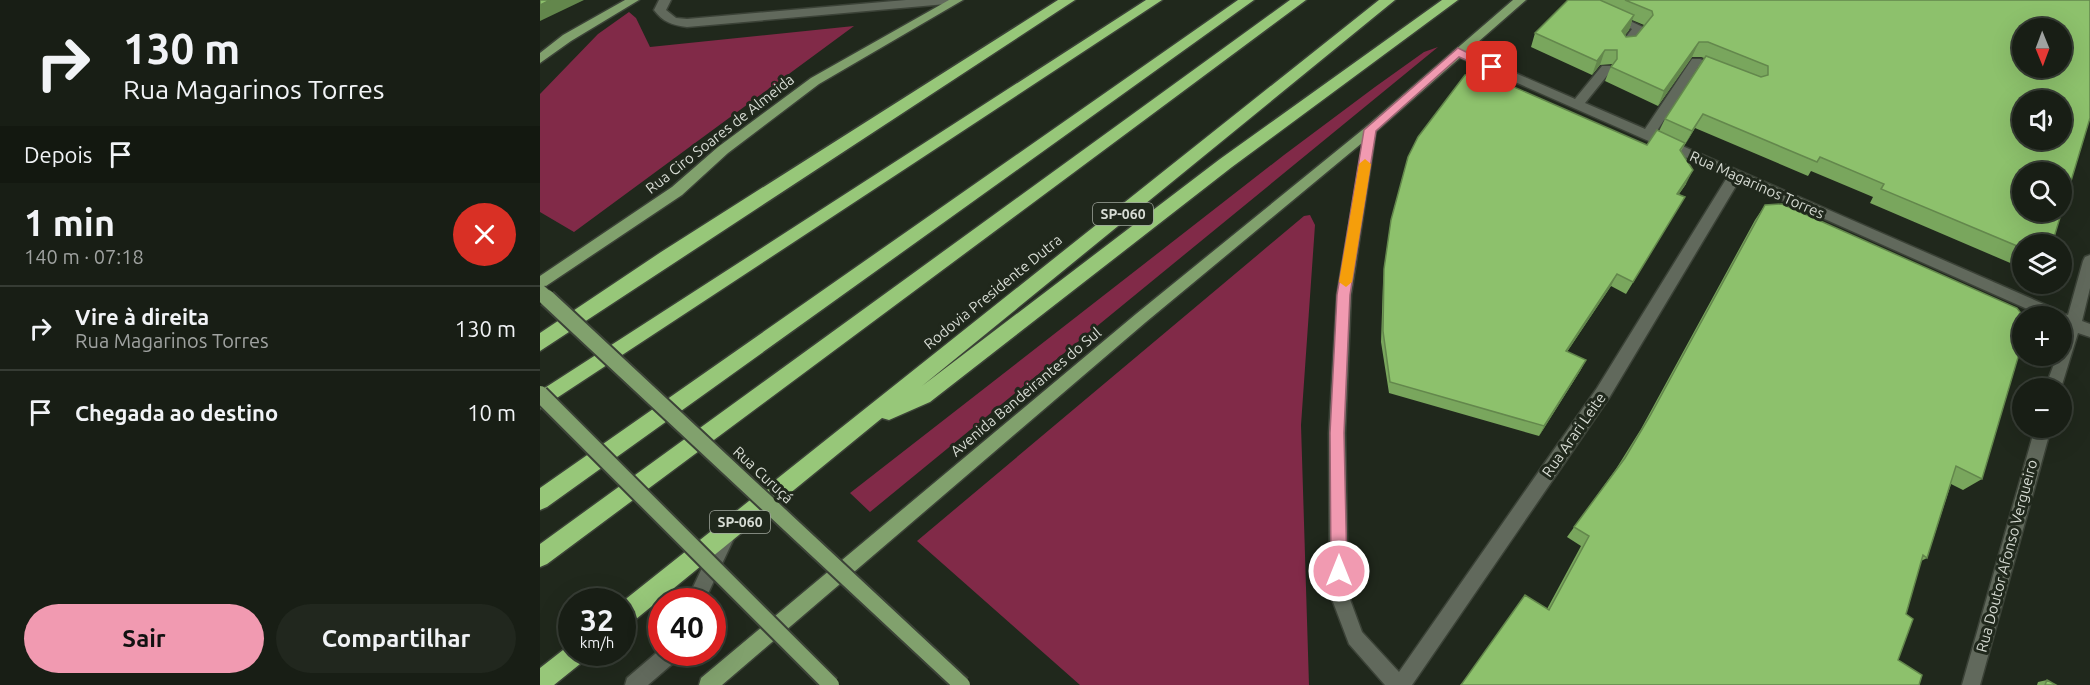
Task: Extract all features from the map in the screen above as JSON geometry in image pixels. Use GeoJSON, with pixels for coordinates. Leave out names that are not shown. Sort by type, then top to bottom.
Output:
{"type":"FeatureCollection","features":[{"type":"Feature","properties":{"kind":"highway"},"geometry":{"type":"LineString","coordinates":[[540,343],[668,257],[1068,0]]}},
{"type":"Feature","properties":{"kind":"highway"},"geometry":{"type":"LineString","coordinates":[[540,401],[1155,0]]}},
{"type":"Feature","properties":{"kind":"highway"},"geometry":{"type":"LineString","coordinates":[[540,500],[1247,0]]}},
{"type":"Feature","properties":{"kind":"highway"},"geometry":{"type":"LineString","coordinates":[[540,557],[1299,0]]}},
{"type":"Feature","properties":{"kind":"highway","name":"Rodovia Presidente Dutra"},"geometry":{"type":"LineString","coordinates":[[636,605],[1388,0]]}},
{"type":"Feature","properties":{"kind":"highway"},"geometry":{"type":"LineString","coordinates":[[858,427],[923,396],[1226,162],[1451,0]]}},
{"type":"Feature","properties":{"kind":"highway"},"geometry":{"type":"LineString","coordinates":[[540,682],[560,666]]}},
{"type":"Feature","properties":{"kind":"main road"},"geometry":{"type":"LineString","coordinates":[[540,59],[567,38],[633,0]]}},
{"type":"Feature","properties":{"kind":"main road","name":"Rua Ciro Soares de Almeida"},"geometry":{"type":"LineString","coordinates":[[540,284],[677,191],[723,150],[815,81],[860,53],[957,0]]}},
{"type":"Feature","properties":{"kind":"main road","name":"Avenida Bandeirantes do Sul"},"geometry":{"type":"LineString","coordinates":[[708,685],[1141,318],[1370,130],[1520,0]]}},
{"type":"Feature","properties":{"kind":"main road","name":"Rua Curuçá"},"geometry":{"type":"LineString","coordinates":[[540,291],[962,685]]}},
{"type":"Feature","properties":{"kind":"main road"},"geometry":{"type":"LineString","coordinates":[[540,394],[831,685]]}},
{"type":"Feature","properties":{"kind":"street"},"geometry":{"type":"LineString","coordinates":[[665,0],[660,10],[666,17],[687,23],[946,0]]}},
{"type":"Feature","properties":{"kind":"street"},"geometry":{"type":"LineString","coordinates":[[1575,0],[1638,28],[1625,46]]}},
{"type":"Feature","properties":{"kind":"street","name":"Rua Magarinos Torres"},"geometry":{"type":"LineString","coordinates":[[1458,52],[2034,306]]}},
{"type":"Feature","properties":{"kind":"street"},"geometry":{"type":"LineString","coordinates":[[1647,136],[1696,62],[1735,77]]}},
{"type":"Feature","properties":{"kind":"street"},"geometry":{"type":"LineString","coordinates":[[1577,105],[1606,69]]}},
{"type":"Feature","properties":{"kind":"street"},"geometry":{"type":"LineString","coordinates":[[1370,130],[1344,295],[1337,433],[1339,594],[1355,638],[1399,685]]}},
{"type":"Feature","properties":{"kind":"street","name":"Rua Arari Leite"},"geometry":{"type":"LineString","coordinates":[[1399,685],[1603,393],[1735,176]]}},
{"type":"Feature","properties":{"kind":"street"},"geometry":{"type":"LineString","coordinates":[[2072,308],[2090,261]]}},
{"type":"Feature","properties":{"kind":"street"},"geometry":{"type":"LineString","coordinates":[[2072,323],[2090,331]]}},
{"type":"Feature","properties":{"kind":"street","name":"Rua Doutor Afonso Vergueiro"},"geometry":{"type":"LineString","coordinates":[[1971,685],[2040,438]]}},
{"type":"Feature","properties":{"kind":"street"},"geometry":{"type":"LineString","coordinates":[[702,588],[729,531]]}},
{"type":"Feature","properties":{"kind":"street"},"geometry":{"type":"LineString","coordinates":[[634,685],[655,666]]}},
{"type":"Feature","properties":{"kind":"shaded area"},"geometry":{"type":"Polygon","coordinates":[[[629,12],[636,18],[650,47],[854,26],[574,232],[540,212],[540,94],[598,34],[629,12]]]}},
{"type":"Feature","properties":{"kind":"shaded area"},"geometry":{"type":"Polygon","coordinates":[[[1438,47],[870,512],[850,493],[1284,155],[1424,52],[1438,47]]]}},
{"type":"Feature","properties":{"kind":"shaded area"},"geometry":{"type":"Polygon","coordinates":[[[1310,215],[1315,225],[1301,425],[1309,685],[1080,685],[917,541],[1304,216],[1310,215]]]}},
{"type":"Feature","properties":{"kind":"building"},"geometry":{"type":"Polygon","coordinates":[[[540,0],[550,0],[540,5],[540,0]]]}},
{"type":"Feature","properties":{"kind":"building"},"geometry":{"type":"Polygon","coordinates":[[[1568,0],[1600,0],[1634,15],[1622,31],[1626,37],[1636,36],[1653,15],[1652,11],[1625,0],[2090,0],[2090,118],[2072,178],[2072,162],[2012,162],[2012,222],[2059,222],[2055,234],[2012,234],[2012,244],[1881,189],[1884,184],[1820,157],[1817,162],[1703,114],[1692,131],[1665,119],[1706,56],[1761,77],[1768,75],[1768,66],[1708,42],[1699,42],[1664,91],[1611,67],[1617,59],[1617,50],[1605,50],[1597,61],[1535,33],[1568,0]]]}},
{"type":"Feature","properties":{"kind":"building"},"geometry":{"type":"Polygon","coordinates":[[[1484,74],[1647,145],[1657,130],[1685,143],[1680,150],[1693,170],[1677,194],[1685,197],[1633,282],[1617,274],[1566,351],[1586,360],[1544,426],[1390,382],[1383,331],[1384,269],[1391,220],[1408,157],[1418,137],[1465,75],[1484,74]]]}},
{"type":"Feature","properties":{"kind":"building"},"geometry":{"type":"Polygon","coordinates":[[[1782,204],[2012,306],[2012,366],[2015,366],[1982,479],[1956,466],[1927,558],[1923,555],[1906,614],[1913,619],[1898,660],[1922,675],[1919,685],[1461,685],[1525,595],[1549,610],[1589,536],[1574,527],[1625,458],[1650,416],[1765,205],[1782,204]]]}},
{"type":"Feature","properties":{"kind":"building"},"geometry":{"type":"Polygon","coordinates":[[[2047,680],[2056,685],[2045,685],[2047,680]]]}},
{"type":"Feature","properties":{"kind":"slow traffic"},"geometry":{"type":"LineString","coordinates":[[1346,282],[1365,164]]}},
{"type":"Feature","properties":{"kind":"route"},"geometry":{"type":"LineString","coordinates":[[1339,571],[1337,433],[1344,295],[1370,130],[1458,52],[1492,67]]}}]}
